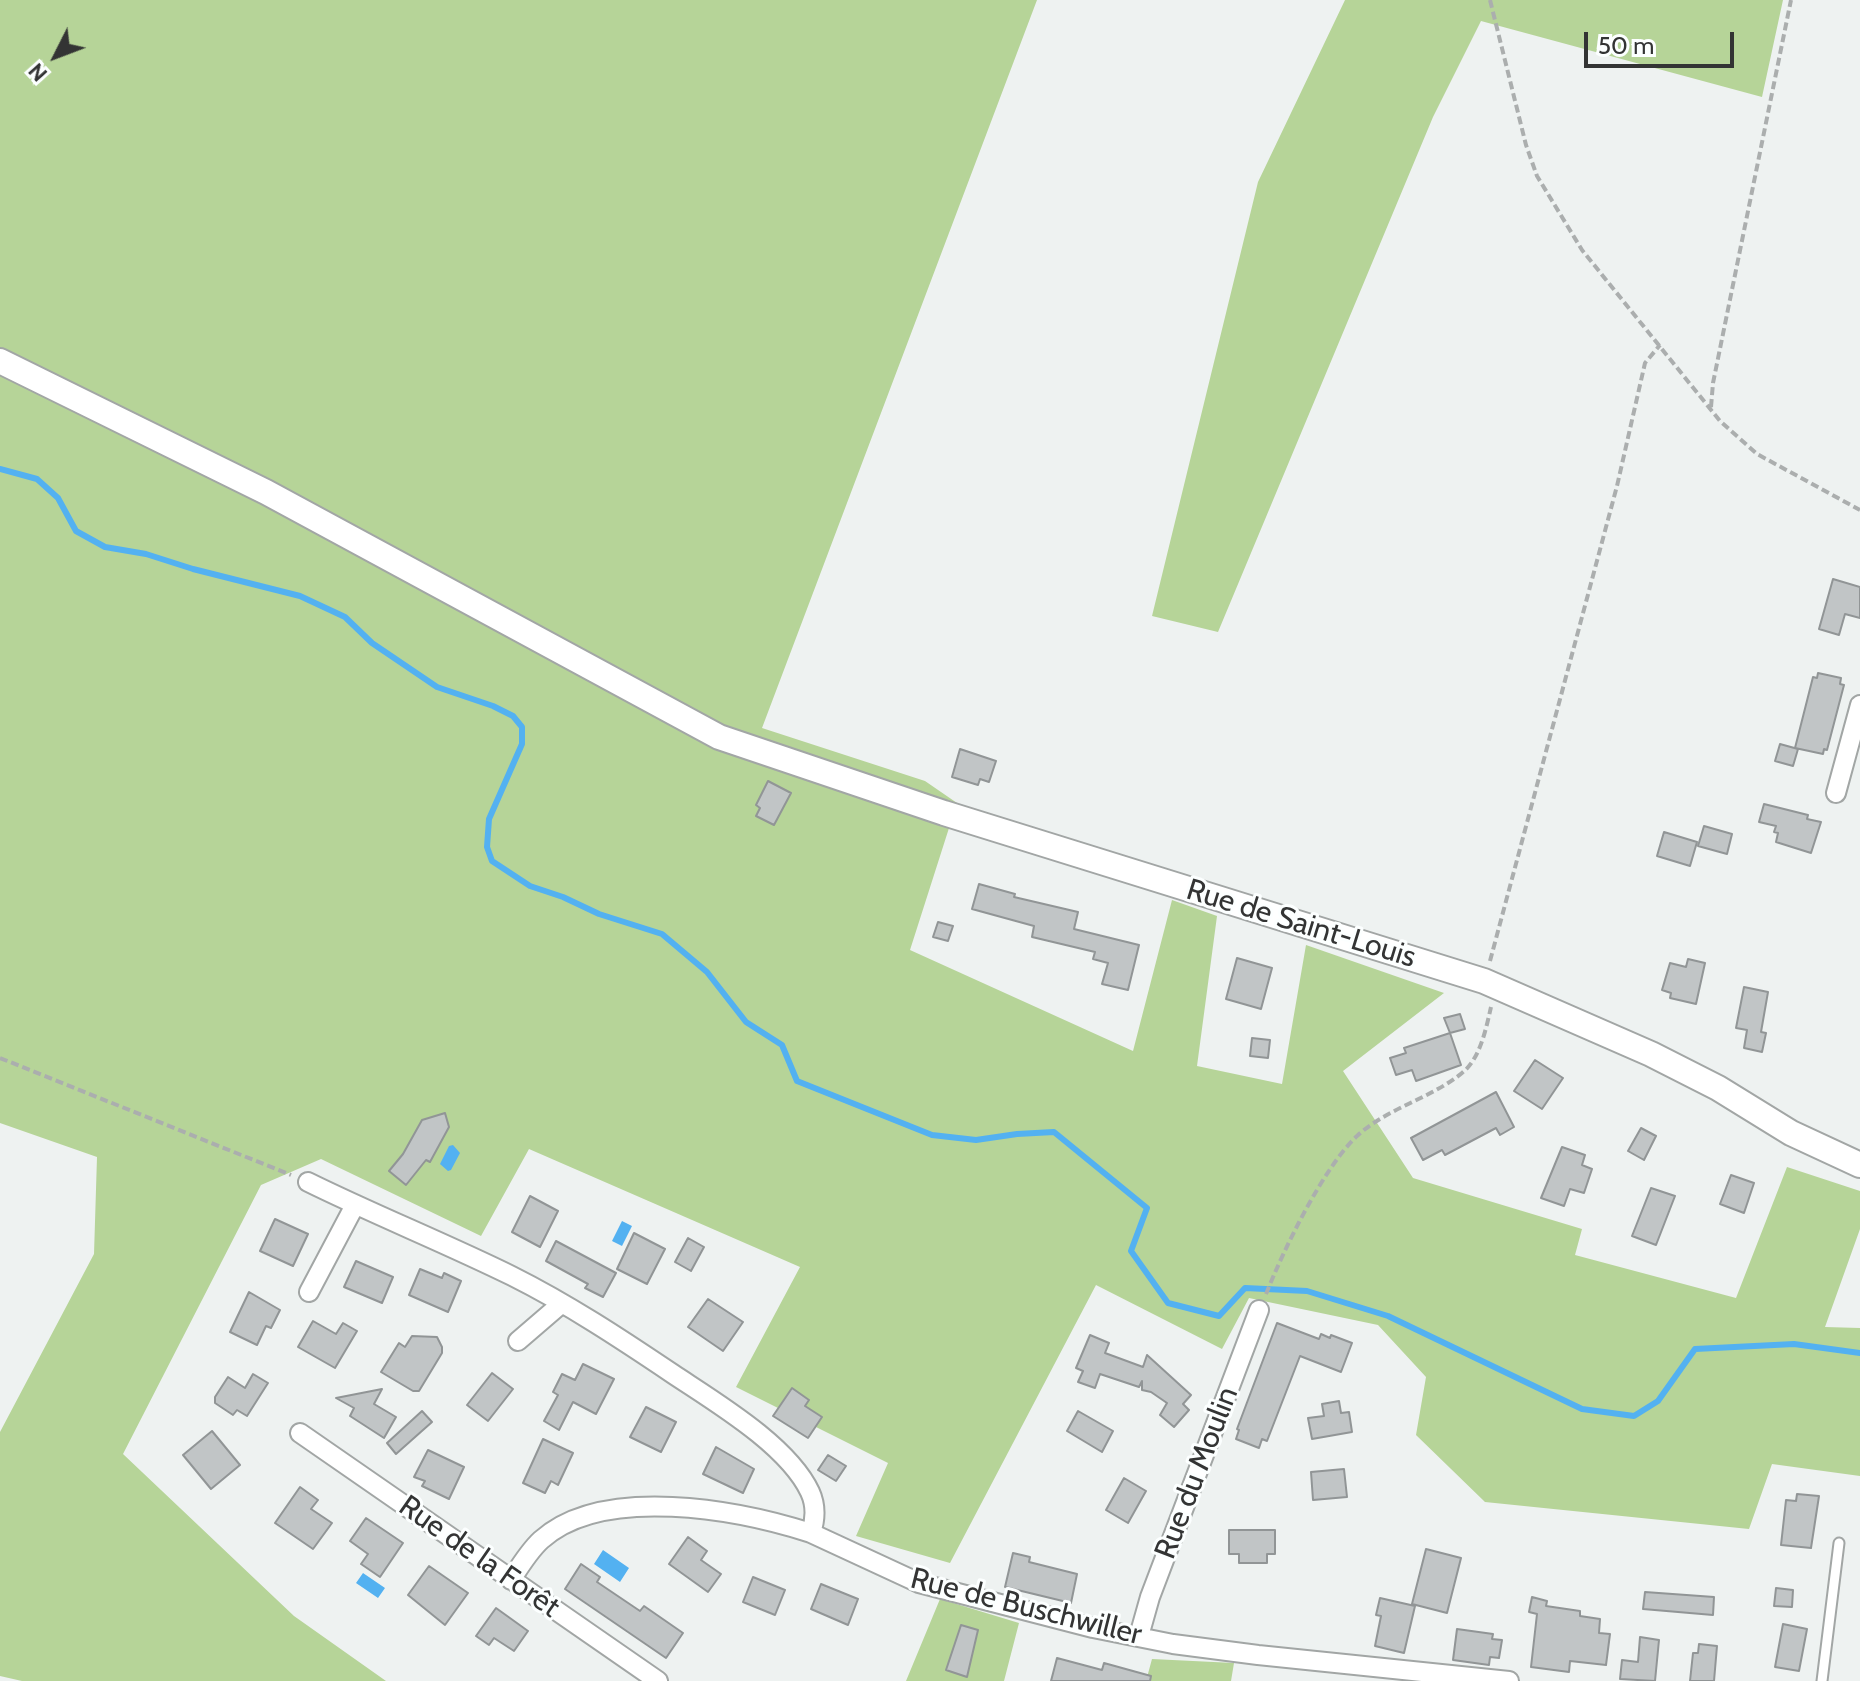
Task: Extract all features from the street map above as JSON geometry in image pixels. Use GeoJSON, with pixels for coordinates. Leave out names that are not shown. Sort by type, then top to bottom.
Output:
{"type":"FeatureCollection","features":[{"type":"Feature","properties":{"kind":"street","name":"Rue de Saint-Louis"},"geometry":{"type":"LineString","coordinates":[[0,361],[266,492],[719,737],[944,813],[1490,983],[1678,1067],[1791,1133],[1860,1165]]}},
{"type":"Feature","properties":{"kind":"street"},"geometry":{"type":"LineString","coordinates":[[1836,793],[1860,705]]}},
{"type":"Feature","properties":{"kind":"street"},"geometry":{"type":"LineString","coordinates":[[308,1182],[513,1277],[625,1343],[738,1418],[785,1458],[810,1491],[815,1507],[811,1533]]}},
{"type":"Feature","properties":{"kind":"street"},"geometry":{"type":"LineString","coordinates":[[309,1292],[355,1205]]}},
{"type":"Feature","properties":{"kind":"street"},"geometry":{"type":"LineString","coordinates":[[518,1341],[561,1304]]}},
{"type":"Feature","properties":{"kind":"street","name":"Rue du Moulin"},"geometry":{"type":"LineString","coordinates":[[1139,1636],[1150,1597],[1261,1306]]}},
{"type":"Feature","properties":{"kind":"street","name":"Rue de la Forêt"},"geometry":{"type":"LineString","coordinates":[[300,1433],[658,1681]]}},
{"type":"Feature","properties":{"kind":"street","name":"Rue de Buschwiller"},"geometry":{"type":"LineString","coordinates":[[511,1580],[532,1550],[554,1531],[572,1522],[618,1510],[668,1506],[714,1510],[768,1520],[811,1533],[919,1583],[1093,1628],[1173,1644],[1258,1655],[1432,1677],[1509,1681]]}},
{"type":"Feature","properties":{"kind":"lane"},"geometry":{"type":"LineString","coordinates":[[1822,1681],[1839,1543]]}},
{"type":"Feature","properties":{"kind":"path"},"geometry":{"type":"LineString","coordinates":[[1490,0],[1526,145],[1537,176],[1582,250],[1732,434],[1757,454],[1860,510]]}},
{"type":"Feature","properties":{"kind":"path"},"geometry":{"type":"LineString","coordinates":[[1711,409],[1713,383],[1791,0]]}},
{"type":"Feature","properties":{"kind":"path"},"geometry":{"type":"LineString","coordinates":[[1261,1306],[1314,1197],[1354,1138],[1373,1122],[1463,1073],[1479,1047],[1490,983],[1617,486],[1645,363],[1660,345]]}},
{"type":"Feature","properties":{"kind":"path"},"geometry":{"type":"LineString","coordinates":[[0,1058],[308,1182]]}},
{"type":"Feature","properties":{"kind":"green space"},"geometry":{"type":"Polygon","coordinates":[[[0,0],[1037,0],[762,728],[925,781],[957,803],[910,950],[1133,1051],[1172,900],[1217,916],[1197,1066],[1282,1084],[1306,945],[1444,993],[1343,1071],[1413,1178],[1582,1229],[1575,1255],[1736,1298],[1787,1167],[1860,1191],[1860,1229],[1825,1327],[1860,1328],[1860,1476],[1772,1464],[1749,1529],[1485,1502],[1416,1435],[1426,1377],[1378,1325],[1249,1298],[1222,1349],[1096,1285],[950,1563],[856,1536],[888,1463],[736,1387],[800,1267],[529,1149],[481,1236],[321,1159],[261,1185],[123,1454],[294,1616],[386,1681],[22,1681],[0,1676],[0,1432],[94,1254],[97,1157],[0,1123],[0,0]]]}},
{"type":"Feature","properties":{"kind":"green space"},"geometry":{"type":"Polygon","coordinates":[[[1345,0],[1783,0],[1762,97],[1481,21],[1433,117],[1218,632],[1152,616],[1258,182],[1345,0]]]}},
{"type":"Feature","properties":{"kind":"green space"},"geometry":{"type":"Polygon","coordinates":[[[940,1599],[1019,1623],[1004,1681],[906,1681],[940,1599]]]}},
{"type":"Feature","properties":{"kind":"green space"},"geometry":{"type":"Polygon","coordinates":[[[1152,1659],[1234,1663],[1231,1681],[1146,1681],[1152,1659]]]}},
{"type":"Feature","properties":{"kind":"water"},"geometry":{"type":"Polygon","coordinates":[[[453,1145],[460,1153],[448,1171],[440,1164],[449,1146],[453,1145]]]}},
{"type":"Feature","properties":{"kind":"water"},"geometry":{"type":"Polygon","coordinates":[[[622,1221],[632,1226],[622,1246],[612,1241],[622,1221]]]}},
{"type":"Feature","properties":{"kind":"water"},"geometry":{"type":"Polygon","coordinates":[[[603,1550],[629,1568],[620,1582],[594,1564],[603,1550]]]}},
{"type":"Feature","properties":{"kind":"water"},"geometry":{"type":"Polygon","coordinates":[[[363,1573],[385,1588],[378,1598],[356,1583],[363,1573]]]}},
{"type":"Feature","properties":{"kind":"building"},"geometry":{"type":"Polygon","coordinates":[[[1833,579],[1860,587],[1860,618],[1845,614],[1839,635],[1819,629],[1833,579]]]}},
{"type":"Feature","properties":{"kind":"building"},"geometry":{"type":"Polygon","coordinates":[[[1818,673],[1841,678],[1840,684],[1844,685],[1827,750],[1824,749],[1823,754],[1795,748],[1813,677],[1817,678],[1818,673]]]}},
{"type":"Feature","properties":{"kind":"building"},"geometry":{"type":"Polygon","coordinates":[[[1780,744],[1798,749],[1793,766],[1775,761],[1780,744]]]}},
{"type":"Feature","properties":{"kind":"building"},"geometry":{"type":"Polygon","coordinates":[[[960,749],[996,761],[989,782],[980,779],[978,785],[952,777],[960,749]]]}},
{"type":"Feature","properties":{"kind":"building"},"geometry":{"type":"Polygon","coordinates":[[[768,781],[791,793],[774,825],[756,816],[760,808],[756,805],[768,781]]]}},
{"type":"Feature","properties":{"kind":"building"},"geometry":{"type":"Polygon","coordinates":[[[1764,804],[1808,815],[1807,819],[1821,822],[1811,853],[1776,842],[1776,826],[1759,822],[1764,804]]]}},
{"type":"Feature","properties":{"kind":"building"},"geometry":{"type":"Polygon","coordinates":[[[1704,826],[1732,834],[1727,854],[1698,846],[1704,826]]]}},
{"type":"Feature","properties":{"kind":"building"},"geometry":{"type":"Polygon","coordinates":[[[1664,832],[1697,842],[1690,866],[1657,856],[1664,832]]]}},
{"type":"Feature","properties":{"kind":"building"},"geometry":{"type":"Polygon","coordinates":[[[979,884],[1015,894],[1014,897],[1078,912],[1074,929],[1139,945],[1128,990],[1102,984],[1108,963],[1093,959],[1095,952],[1032,937],[1034,926],[972,909],[979,884]]]}},
{"type":"Feature","properties":{"kind":"building"},"geometry":{"type":"Polygon","coordinates":[[[938,922],[953,926],[948,941],[933,937],[938,922]]]}},
{"type":"Feature","properties":{"kind":"building"},"geometry":{"type":"Polygon","coordinates":[[[1237,958],[1272,968],[1261,1009],[1226,999],[1237,958]]]}},
{"type":"Feature","properties":{"kind":"building"},"geometry":{"type":"Polygon","coordinates":[[[1688,959],[1705,963],[1696,1004],[1670,998],[1671,993],[1662,990],[1670,963],[1686,967],[1688,959]]]}},
{"type":"Feature","properties":{"kind":"building"},"geometry":{"type":"Polygon","coordinates":[[[1744,987],[1768,992],[1761,1032],[1766,1033],[1762,1052],[1744,1048],[1747,1030],[1736,1028],[1744,987]]]}},
{"type":"Feature","properties":{"kind":"building"},"geometry":{"type":"Polygon","coordinates":[[[1460,1014],[1465,1029],[1450,1033],[1444,1018],[1460,1014]]]}},
{"type":"Feature","properties":{"kind":"building"},"geometry":{"type":"Polygon","coordinates":[[[1450,1033],[1461,1065],[1416,1081],[1412,1070],[1396,1075],[1390,1058],[1406,1053],[1404,1048],[1450,1033]]]}},
{"type":"Feature","properties":{"kind":"building"},"geometry":{"type":"Polygon","coordinates":[[[1252,1038],[1270,1040],[1268,1058],[1250,1056],[1252,1038]]]}},
{"type":"Feature","properties":{"kind":"building"},"geometry":{"type":"Polygon","coordinates":[[[1535,1060],[1563,1078],[1542,1109],[1514,1091],[1535,1060]]]}},
{"type":"Feature","properties":{"kind":"building"},"geometry":{"type":"Polygon","coordinates":[[[1496,1092],[1514,1127],[1500,1135],[1496,1128],[1445,1155],[1442,1150],[1423,1160],[1411,1138],[1496,1092]]]}},
{"type":"Feature","properties":{"kind":"building"},"geometry":{"type":"Polygon","coordinates":[[[445,1113],[449,1127],[430,1162],[426,1160],[406,1185],[389,1171],[403,1154],[422,1120],[445,1113]]]}},
{"type":"Feature","properties":{"kind":"building"},"geometry":{"type":"Polygon","coordinates":[[[1641,1128],[1656,1136],[1644,1160],[1628,1151],[1641,1128]]]}},
{"type":"Feature","properties":{"kind":"building"},"geometry":{"type":"Polygon","coordinates":[[[1562,1147],[1585,1155],[1582,1165],[1592,1169],[1584,1193],[1570,1189],[1564,1206],[1541,1198],[1562,1147]]]}},
{"type":"Feature","properties":{"kind":"building"},"geometry":{"type":"Polygon","coordinates":[[[1731,1175],[1754,1183],[1744,1213],[1720,1204],[1731,1175]]]}},
{"type":"Feature","properties":{"kind":"building"},"geometry":{"type":"Polygon","coordinates":[[[1651,1188],[1675,1196],[1656,1245],[1632,1236],[1651,1188]]]}},
{"type":"Feature","properties":{"kind":"building"},"geometry":{"type":"Polygon","coordinates":[[[530,1196],[558,1211],[540,1247],[512,1232],[530,1196]]]}},
{"type":"Feature","properties":{"kind":"building"},"geometry":{"type":"Polygon","coordinates":[[[275,1219],[308,1234],[293,1266],[260,1251],[275,1219]]]}},
{"type":"Feature","properties":{"kind":"building"},"geometry":{"type":"Polygon","coordinates":[[[634,1233],[665,1249],[647,1284],[617,1269],[634,1233]]]}},
{"type":"Feature","properties":{"kind":"building"},"geometry":{"type":"Polygon","coordinates":[[[688,1238],[704,1247],[691,1271],[675,1262],[688,1238]]]}},
{"type":"Feature","properties":{"kind":"building"},"geometry":{"type":"Polygon","coordinates":[[[556,1241],[616,1273],[603,1297],[585,1288],[588,1284],[546,1261],[556,1241]]]}},
{"type":"Feature","properties":{"kind":"building"},"geometry":{"type":"Polygon","coordinates":[[[356,1261],[393,1277],[382,1303],[344,1287],[356,1261]]]}},
{"type":"Feature","properties":{"kind":"building"},"geometry":{"type":"Polygon","coordinates":[[[420,1269],[442,1278],[444,1273],[461,1281],[448,1312],[409,1295],[420,1269]]]}},
{"type":"Feature","properties":{"kind":"building"},"geometry":{"type":"Polygon","coordinates":[[[249,1292],[280,1310],[271,1328],[266,1326],[257,1345],[230,1332],[249,1292]]]}},
{"type":"Feature","properties":{"kind":"building"},"geometry":{"type":"Polygon","coordinates":[[[708,1299],[743,1322],[723,1351],[688,1327],[708,1299]]]}},
{"type":"Feature","properties":{"kind":"building"},"geometry":{"type":"Polygon","coordinates":[[[313,1321],[336,1334],[343,1323],[357,1331],[335,1368],[298,1347],[313,1321]]]}},
{"type":"Feature","properties":{"kind":"building"},"geometry":{"type":"Polygon","coordinates":[[[1277,1323],[1319,1339],[1321,1334],[1330,1338],[1331,1335],[1352,1343],[1341,1372],[1300,1356],[1267,1441],[1262,1439],[1259,1448],[1236,1439],[1237,1429],[1277,1323]]]}},
{"type":"Feature","properties":{"kind":"building"},"geometry":{"type":"Polygon","coordinates":[[[1090,1335],[1109,1343],[1105,1353],[1143,1367],[1147,1355],[1191,1395],[1183,1404],[1189,1410],[1174,1427],[1160,1415],[1167,1403],[1142,1390],[1142,1381],[1139,1387],[1100,1374],[1095,1388],[1078,1382],[1083,1371],[1076,1368],[1090,1335]]]}},
{"type":"Feature","properties":{"kind":"building"},"geometry":{"type":"Polygon","coordinates":[[[412,1336],[437,1337],[442,1347],[442,1353],[419,1391],[413,1391],[381,1372],[399,1343],[405,1347],[412,1336]]]}},
{"type":"Feature","properties":{"kind":"building"},"geometry":{"type":"Polygon","coordinates":[[[583,1364],[614,1379],[596,1414],[573,1402],[559,1430],[544,1421],[558,1395],[553,1392],[562,1374],[575,1380],[583,1364]]]}},
{"type":"Feature","properties":{"kind":"building"},"geometry":{"type":"Polygon","coordinates":[[[492,1373],[513,1389],[488,1421],[467,1405],[492,1373]]]}},
{"type":"Feature","properties":{"kind":"building"},"geometry":{"type":"Polygon","coordinates":[[[253,1374],[268,1383],[247,1416],[237,1410],[233,1415],[215,1403],[215,1397],[228,1377],[245,1388],[253,1374]]]}},
{"type":"Feature","properties":{"kind":"building"},"geometry":{"type":"Polygon","coordinates":[[[792,1388],[809,1400],[805,1406],[822,1417],[808,1438],[773,1416],[792,1388]]]}},
{"type":"Feature","properties":{"kind":"building"},"geometry":{"type":"Polygon","coordinates":[[[382,1389],[374,1404],[396,1417],[384,1438],[350,1416],[354,1408],[336,1398],[382,1389]]]}},
{"type":"Feature","properties":{"kind":"building"},"geometry":{"type":"Polygon","coordinates":[[[1339,1401],[1341,1413],[1349,1412],[1352,1432],[1312,1439],[1308,1418],[1324,1416],[1322,1404],[1339,1401]]]}},
{"type":"Feature","properties":{"kind":"building"},"geometry":{"type":"Polygon","coordinates":[[[646,1407],[676,1422],[661,1452],[630,1437],[646,1407]]]}},
{"type":"Feature","properties":{"kind":"building"},"geometry":{"type":"Polygon","coordinates":[[[422,1411],[432,1422],[396,1454],[387,1443],[422,1411]]]}},
{"type":"Feature","properties":{"kind":"building"},"geometry":{"type":"Polygon","coordinates":[[[1078,1411],[1113,1431],[1102,1452],[1067,1431],[1078,1411]]]}},
{"type":"Feature","properties":{"kind":"building"},"geometry":{"type":"Polygon","coordinates":[[[212,1431],[240,1465],[211,1489],[183,1455],[212,1431]]]}},
{"type":"Feature","properties":{"kind":"building"},"geometry":{"type":"Polygon","coordinates":[[[543,1439],[573,1453],[558,1485],[551,1481],[545,1493],[523,1483],[543,1439]]]}},
{"type":"Feature","properties":{"kind":"building"},"geometry":{"type":"Polygon","coordinates":[[[716,1447],[754,1469],[743,1493],[703,1474],[716,1447]]]}},
{"type":"Feature","properties":{"kind":"building"},"geometry":{"type":"Polygon","coordinates":[[[428,1450],[464,1467],[449,1499],[422,1486],[425,1481],[414,1477],[428,1450]]]}},
{"type":"Feature","properties":{"kind":"building"},"geometry":{"type":"Polygon","coordinates":[[[828,1455],[846,1466],[836,1481],[818,1470],[828,1455]]]}},
{"type":"Feature","properties":{"kind":"building"},"geometry":{"type":"Polygon","coordinates":[[[1344,1469],[1347,1497],[1313,1500],[1311,1472],[1344,1469]]]}},
{"type":"Feature","properties":{"kind":"building"},"geometry":{"type":"Polygon","coordinates":[[[1124,1478],[1146,1491],[1128,1523],[1106,1510],[1124,1478]]]}},
{"type":"Feature","properties":{"kind":"building"},"geometry":{"type":"Polygon","coordinates":[[[300,1487],[318,1500],[311,1509],[332,1523],[313,1549],[275,1523],[300,1487]]]}},
{"type":"Feature","properties":{"kind":"building"},"geometry":{"type":"Polygon","coordinates":[[[1797,1494],[1819,1496],[1811,1548],[1781,1545],[1786,1500],[1796,1501],[1797,1494]]]}},
{"type":"Feature","properties":{"kind":"building"},"geometry":{"type":"Polygon","coordinates":[[[366,1518],[403,1543],[380,1577],[361,1564],[368,1554],[350,1541],[366,1518]]]}},
{"type":"Feature","properties":{"kind":"building"},"geometry":{"type":"Polygon","coordinates":[[[1229,1530],[1275,1530],[1275,1554],[1267,1554],[1267,1563],[1239,1563],[1239,1554],[1229,1554],[1229,1530]]]}},
{"type":"Feature","properties":{"kind":"building"},"geometry":{"type":"Polygon","coordinates":[[[688,1537],[707,1551],[701,1560],[721,1574],[708,1592],[669,1564],[688,1537]]]}},
{"type":"Feature","properties":{"kind":"building"},"geometry":{"type":"Polygon","coordinates":[[[1426,1549],[1461,1558],[1447,1613],[1412,1604],[1426,1549]]]}},
{"type":"Feature","properties":{"kind":"building"},"geometry":{"type":"Polygon","coordinates":[[[1013,1553],[1030,1557],[1029,1562],[1077,1574],[1071,1603],[1005,1587],[1013,1553]]]}},
{"type":"Feature","properties":{"kind":"building"},"geometry":{"type":"Polygon","coordinates":[[[581,1564],[600,1577],[597,1582],[640,1611],[644,1606],[683,1633],[666,1658],[565,1589],[581,1564]]]}},
{"type":"Feature","properties":{"kind":"building"},"geometry":{"type":"Polygon","coordinates":[[[429,1566],[468,1593],[445,1625],[408,1595],[429,1566]]]}},
{"type":"Feature","properties":{"kind":"building"},"geometry":{"type":"Polygon","coordinates":[[[753,1577],[785,1590],[775,1615],[743,1602],[753,1577]]]}},
{"type":"Feature","properties":{"kind":"building"},"geometry":{"type":"Polygon","coordinates":[[[821,1584],[858,1599],[848,1625],[811,1609],[821,1584]]]}},
{"type":"Feature","properties":{"kind":"building"},"geometry":{"type":"Polygon","coordinates":[[[1776,1588],[1793,1590],[1792,1607],[1774,1606],[1776,1588]]]}},
{"type":"Feature","properties":{"kind":"building"},"geometry":{"type":"Polygon","coordinates":[[[1645,1592],[1714,1597],[1713,1615],[1643,1609],[1645,1592]]]}},
{"type":"Feature","properties":{"kind":"building"},"geometry":{"type":"Polygon","coordinates":[[[1532,1597],[1547,1601],[1546,1606],[1580,1611],[1580,1616],[1600,1619],[1599,1633],[1610,1634],[1606,1665],[1570,1661],[1569,1672],[1531,1667],[1537,1614],[1529,1612],[1532,1597]]]}},
{"type":"Feature","properties":{"kind":"building"},"geometry":{"type":"Polygon","coordinates":[[[1380,1598],[1415,1606],[1404,1653],[1375,1646],[1381,1616],[1376,1615],[1380,1598]]]}},
{"type":"Feature","properties":{"kind":"building"},"geometry":{"type":"Polygon","coordinates":[[[496,1608],[528,1631],[514,1651],[494,1638],[489,1645],[476,1636],[496,1608]]]}},
{"type":"Feature","properties":{"kind":"building"},"geometry":{"type":"Polygon","coordinates":[[[1783,1624],[1807,1629],[1799,1671],[1775,1667],[1783,1624]]]}},
{"type":"Feature","properties":{"kind":"building"},"geometry":{"type":"Polygon","coordinates":[[[961,1625],[978,1630],[967,1677],[946,1670],[961,1625]]]}},
{"type":"Feature","properties":{"kind":"building"},"geometry":{"type":"Polygon","coordinates":[[[1457,1629],[1493,1634],[1492,1639],[1502,1640],[1499,1658],[1490,1657],[1489,1665],[1453,1660],[1457,1629]]]}},
{"type":"Feature","properties":{"kind":"building"},"geometry":{"type":"Polygon","coordinates":[[[1640,1637],[1659,1640],[1655,1681],[1620,1679],[1622,1660],[1638,1662],[1640,1637]]]}},
{"type":"Feature","properties":{"kind":"building"},"geometry":{"type":"Polygon","coordinates":[[[1699,1644],[1717,1646],[1714,1681],[1690,1681],[1693,1653],[1698,1653],[1699,1644]]]}},
{"type":"Feature","properties":{"kind":"building"},"geometry":{"type":"Polygon","coordinates":[[[1057,1658],[1102,1670],[1104,1663],[1151,1676],[1150,1681],[1051,1681],[1057,1658]]]}},
{"type":"Feature","properties":{"kind":"waterway"},"geometry":{"type":"LineString","coordinates":[[0,469],[37,479],[58,498],[76,531],[105,547],[146,554],[300,596],[345,617],[372,643],[437,687],[513,716],[522,727],[522,744],[489,819],[487,847],[492,861],[530,886],[599,914],[662,934],[707,972],[746,1022],[782,1045],[797,1081],[932,1135],[976,1140],[1054,1132],[1147,1208],[1131,1251],[1168,1303],[1219,1316],[1245,1288],[1307,1291],[1388,1316],[1582,1409],[1634,1416],[1658,1401],[1695,1349],[1794,1344],[1860,1353]]}}]}
